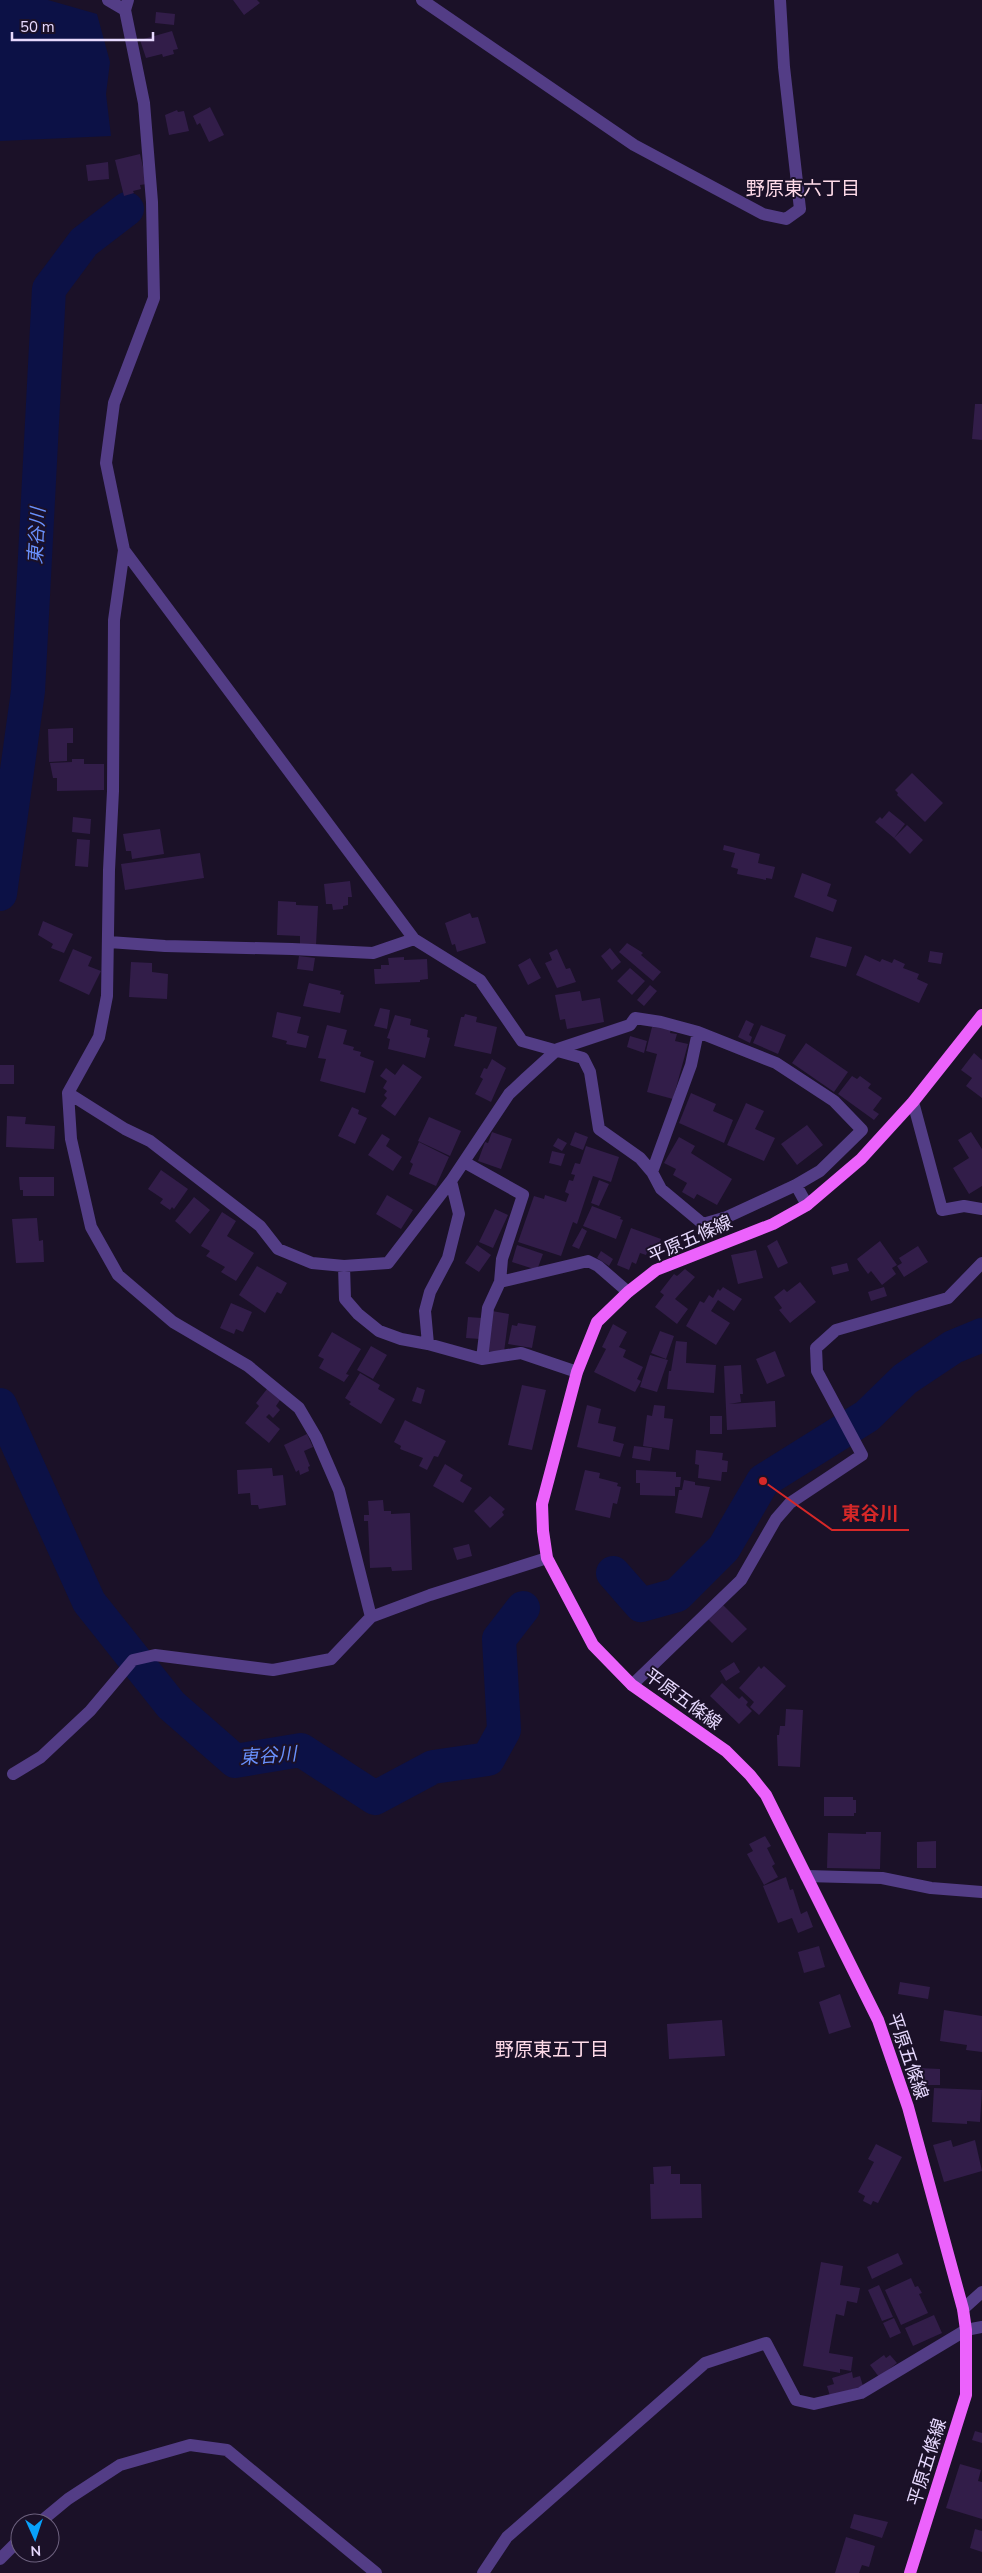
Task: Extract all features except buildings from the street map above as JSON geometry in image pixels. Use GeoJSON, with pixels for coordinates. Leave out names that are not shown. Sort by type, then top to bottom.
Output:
{"type":"FeatureCollection","features":[{"type":"Feature","properties":{"kind":"main road","name":"平原五條線"},"geometry":{"type":"LineString","coordinates":[[910,2573],[966,2395],[966,2330],[963,2309],[908,2107],[878,2020],[766,1795],[750,1775],[726,1751],[632,1685],[593,1645],[548,1558],[543,1531],[542,1504],[577,1372],[597,1322],[628,1292],[656,1270],[773,1224],[807,1205],[861,1160],[913,1102],[982,1015]]}},
{"type":"Feature","properties":{"kind":"street"},"geometry":{"type":"LineString","coordinates":[[108,0],[126,5],[144,103],[152,202],[154,298],[114,403],[106,463],[124,550],[114,620],[113,791],[109,870],[108,996],[100,1037],[68,1093],[71,1139],[91,1226],[118,1275],[173,1322],[248,1366],[298,1408],[316,1437],[339,1490],[372,1617]]}},
{"type":"Feature","properties":{"kind":"street"},"geometry":{"type":"LineString","coordinates":[[422,0],[634,145],[763,214],[786,219],[800,209],[784,67],[780,0]]}},
{"type":"Feature","properties":{"kind":"street"},"geometry":{"type":"LineString","coordinates":[[68,1093],[125,1129],[150,1141],[260,1226],[278,1249],[312,1263],[344,1266],[388,1263],[451,1181],[509,1094],[558,1050],[630,1025],[635,1018],[661,1022],[698,1032],[776,1064],[834,1101],[862,1130],[811,1178],[727,1217],[703,1224],[661,1189],[652,1172],[640,1158],[599,1129],[590,1072],[583,1058],[558,1050],[522,1041],[480,980],[414,939],[124,550]]}},
{"type":"Feature","properties":{"kind":"street"},"geometry":{"type":"LineString","coordinates":[[109,942],[165,946],[292,948],[373,953],[414,939]]}},
{"type":"Feature","properties":{"kind":"street"},"geometry":{"type":"LineString","coordinates":[[652,1172],[691,1066],[698,1032]]}},
{"type":"Feature","properties":{"kind":"street"},"geometry":{"type":"LineString","coordinates":[[913,1102],[942,1210],[964,1206],[982,1209]]}},
{"type":"Feature","properties":{"kind":"street"},"geometry":{"type":"LineString","coordinates":[[464,1162],[523,1195],[502,1259],[500,1282],[488,1308],[482,1359]]}},
{"type":"Feature","properties":{"kind":"street"},"geometry":{"type":"LineString","coordinates":[[428,1344],[426,1311],[430,1292],[448,1258],[459,1214],[451,1181]]}},
{"type":"Feature","properties":{"kind":"street"},"geometry":{"type":"LineString","coordinates":[[796,1185],[807,1205]]}},
{"type":"Feature","properties":{"kind":"street"},"geometry":{"type":"LineString","coordinates":[[500,1282],[588,1261],[598,1266],[628,1292]]}},
{"type":"Feature","properties":{"kind":"street"},"geometry":{"type":"LineString","coordinates":[[632,1685],[740,1580],[776,1519],[790,1503],[862,1454],[817,1371],[816,1348],[836,1330],[948,1298],[982,1263]]}},
{"type":"Feature","properties":{"kind":"street"},"geometry":{"type":"LineString","coordinates":[[344,1266],[345,1299],[358,1314],[379,1331],[401,1339],[428,1344],[482,1359],[521,1353],[577,1372]]}},
{"type":"Feature","properties":{"kind":"street"},"geometry":{"type":"LineString","coordinates":[[13,1774],[40,1756],[90,1711],[133,1660],[155,1655],[274,1670],[331,1659],[372,1617],[430,1595],[548,1558]]}},
{"type":"Feature","properties":{"kind":"street"},"geometry":{"type":"LineString","coordinates":[[806,1876],[882,1878],[931,1888],[982,1892]]}},
{"type":"Feature","properties":{"kind":"street"},"geometry":{"type":"LineString","coordinates":[[963,2309],[982,2292]]}},
{"type":"Feature","properties":{"kind":"street"},"geometry":{"type":"LineString","coordinates":[[483,2573],[507,2537],[705,2363],[766,2342],[796,2400],[814,2404],[861,2393],[966,2330],[982,2327]]}},
{"type":"Feature","properties":{"kind":"street"},"geometry":{"type":"LineString","coordinates":[[51,2513],[68,2499],[120,2465],[190,2445],[227,2450],[376,2573]]}},
{"type":"Feature","properties":{"kind":"street"},"geometry":{"type":"LineString","coordinates":[[0,2559],[10,2549]]}},
{"type":"Feature","properties":{"kind":"shaded area"},"geometry":{"type":"Polygon","coordinates":[[[0,0],[48,0],[97,14],[110,62],[106,94],[111,136],[0,141],[0,0]]]}},
{"type":"Feature","properties":{"kind":"waterway","name":"東谷川"},"geometry":{"type":"LineString","coordinates":[[0,894],[28,691],[49,289],[84,242],[127,209]]}},
{"type":"Feature","properties":{"kind":"waterway","name":"東谷川"},"geometry":{"type":"LineString","coordinates":[[613,1573],[641,1605],[677,1595],[724,1548],[763,1481],[867,1416],[905,1379],[953,1347],[982,1335]]}},
{"type":"Feature","properties":{"kind":"waterway","name":"東谷川"},"geometry":{"type":"LineString","coordinates":[[0,1405],[89,1602],[171,1705],[235,1761],[301,1750],[375,1798],[433,1767],[488,1759],[504,1730],[499,1639],[523,1608]]}},
{"type":"Feature","properties":{"kind":"place","name":"東谷川"},"geometry":{"type":"Point","coordinates":[763,1481]}},
{"type":"Feature","properties":{"kind":"district","name":"野原東六丁目"},"geometry":{"type":"Point","coordinates":[803,188]}},
{"type":"Feature","properties":{"kind":"district","name":"野原東五丁目"},"geometry":{"type":"Point","coordinates":[552,2049]}}]}
